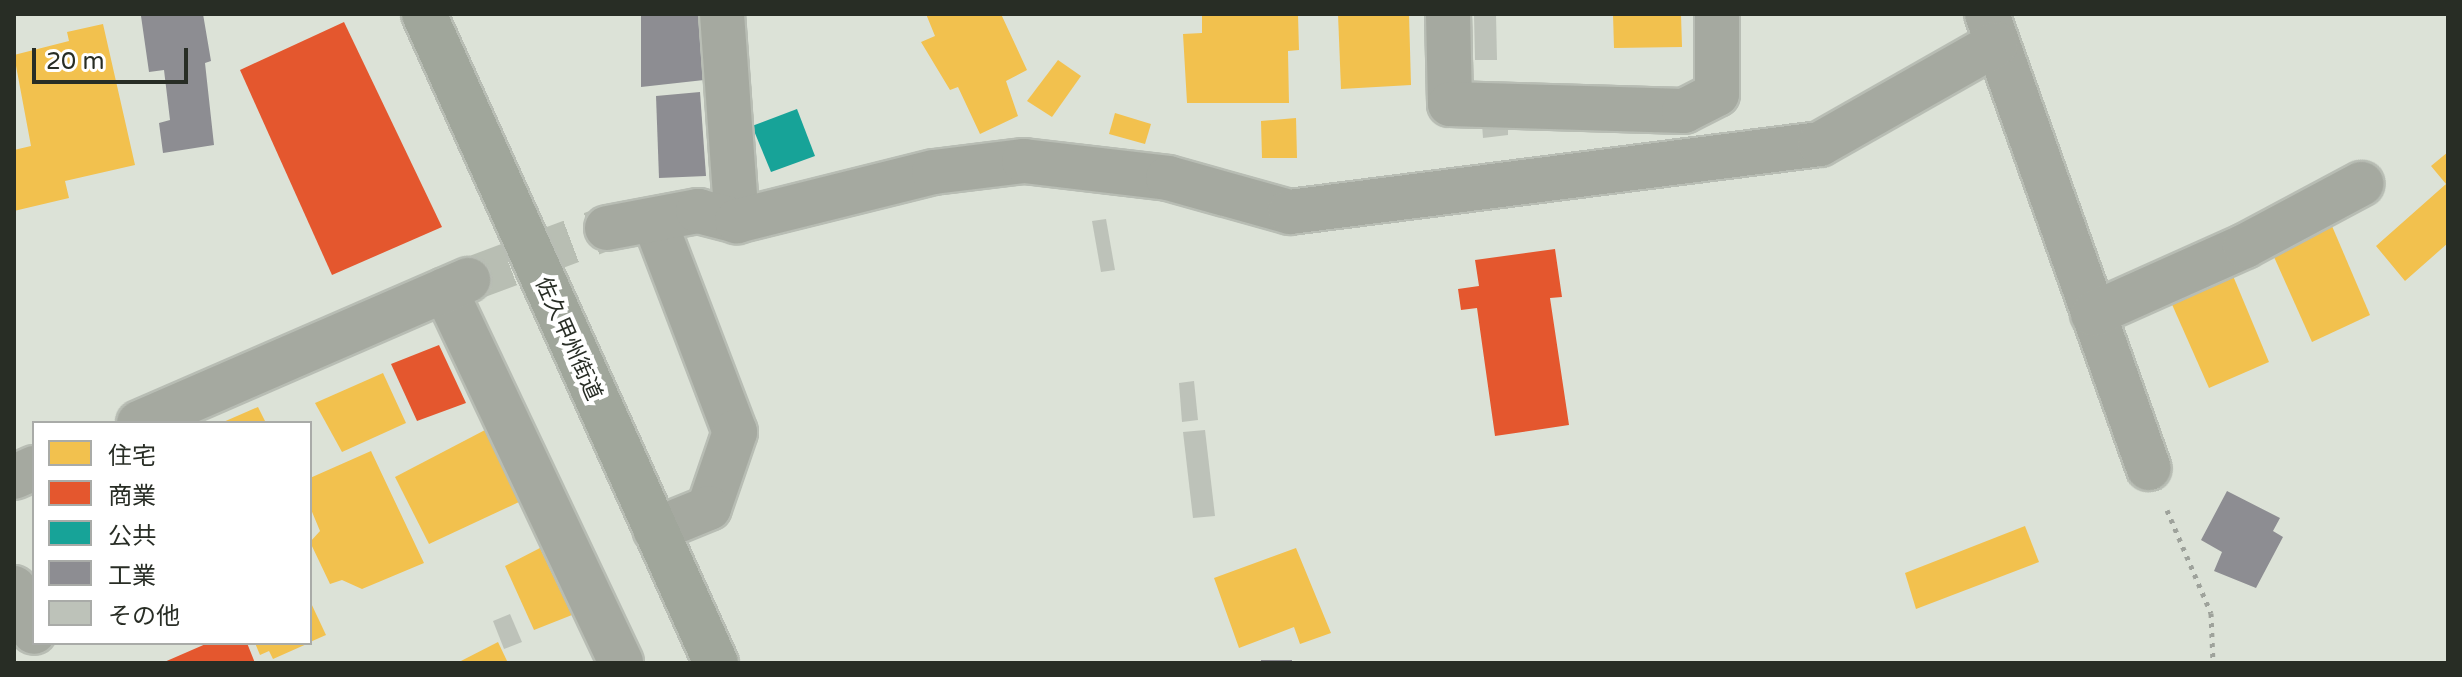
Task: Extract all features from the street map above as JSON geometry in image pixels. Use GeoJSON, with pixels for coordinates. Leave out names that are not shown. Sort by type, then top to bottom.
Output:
{"type":"FeatureCollection","features":[{"type":"Feature","properties":{"kind":"highway","name":"佐久甲州街道"},"geometry":{"type":"LineString","coordinates":[[424,14],[716,663]]}},
{"type":"Feature","properties":{"kind":"street"},"geometry":{"type":"LineString","coordinates":[[722,14],[737,221]]}},
{"type":"Feature","properties":{"kind":"street"},"geometry":{"type":"LineString","coordinates":[[1448,14],[1450,104],[1684,111],[1717,94],[1717,14]]}},
{"type":"Feature","properties":{"kind":"street"},"geometry":{"type":"LineString","coordinates":[[607,228],[698,211],[737,221],[934,172],[1024,161],[1168,178],[1290,212],[1820,144],[1991,29],[2149,468]]}},
{"type":"Feature","properties":{"kind":"street"},"geometry":{"type":"LineString","coordinates":[[1631,110],[1631,167]]}},
{"type":"Feature","properties":{"kind":"street"},"geometry":{"type":"LineString","coordinates":[[2093,314],[2245,246],[2361,184]]}},
{"type":"Feature","properties":{"kind":"street"},"geometry":{"type":"LineString","coordinates":[[654,220],[735,432],[709,508],[655,530]]}},
{"type":"Feature","properties":{"kind":"street"},"geometry":{"type":"LineString","coordinates":[[144,421],[457,285],[621,663]]}},
{"type":"Feature","properties":{"kind":"street"},"geometry":{"type":"LineString","coordinates":[[14,588],[32,628]]}},
{"type":"Feature","properties":{"kind":"path"},"geometry":{"type":"LineString","coordinates":[[2149,468],[2211,613],[2213,663]]}},
{"type":"Feature","properties":{"kind":"building: 住宅"},"geometry":{"type":"Polygon","coordinates":[[[926,14],[1001,14],[1027,70],[1006,81],[1018,116],[980,134],[958,87],[950,90],[921,42],[935,36],[926,14]]]}},
{"type":"Feature","properties":{"kind":"building: 住宅"},"geometry":{"type":"Polygon","coordinates":[[[1202,14],[1298,14],[1299,50],[1288,51],[1289,103],[1187,103],[1183,34],[1202,33],[1202,14]]]}},
{"type":"Feature","properties":{"kind":"building: 住宅"},"geometry":{"type":"Polygon","coordinates":[[[1338,14],[1409,14],[1411,85],[1341,89],[1338,14]]]}},
{"type":"Feature","properties":{"kind":"building: 住宅"},"geometry":{"type":"Polygon","coordinates":[[[1613,14],[1681,14],[1682,47],[1614,48],[1613,14]]]}},
{"type":"Feature","properties":{"kind":"building: 住宅"},"geometry":{"type":"Polygon","coordinates":[[[103,24],[135,165],[65,181],[69,198],[14,211],[14,150],[31,146],[14,55],[69,41],[67,32],[103,24]]]}},
{"type":"Feature","properties":{"kind":"building: 住宅"},"geometry":{"type":"Polygon","coordinates":[[[1058,60],[1081,76],[1052,117],[1027,101],[1058,60]]]}},
{"type":"Feature","properties":{"kind":"building: 住宅"},"geometry":{"type":"Polygon","coordinates":[[[1115,113],[1151,124],[1145,144],[1109,134],[1115,113]]]}},
{"type":"Feature","properties":{"kind":"building: 住宅"},"geometry":{"type":"Polygon","coordinates":[[[1296,118],[1297,158],[1262,158],[1261,121],[1296,118]]]}},
{"type":"Feature","properties":{"kind":"building: 住宅"},"geometry":{"type":"Polygon","coordinates":[[[2448,152],[2448,243],[2405,281],[2376,246],[2446,184],[2431,166],[2448,152]]]}},
{"type":"Feature","properties":{"kind":"building: 住宅"},"geometry":{"type":"Polygon","coordinates":[[[2329,219],[2370,315],[2312,342],[2270,248],[2329,219]]]}},
{"type":"Feature","properties":{"kind":"building: 住宅"},"geometry":{"type":"Polygon","coordinates":[[[2231,271],[2269,362],[2209,388],[2170,300],[2231,271]]]}},
{"type":"Feature","properties":{"kind":"building: 住宅"},"geometry":{"type":"Polygon","coordinates":[[[383,373],[406,423],[342,452],[315,403],[383,373]]]}},
{"type":"Feature","properties":{"kind":"building: 住宅"},"geometry":{"type":"Polygon","coordinates":[[[258,407],[265,421],[226,421],[258,407]]]}},
{"type":"Feature","properties":{"kind":"building: 住宅"},"geometry":{"type":"Polygon","coordinates":[[[485,430],[519,502],[429,544],[395,477],[485,430]]]}},
{"type":"Feature","properties":{"kind":"building: 住宅"},"geometry":{"type":"Polygon","coordinates":[[[371,451],[424,563],[362,589],[342,580],[330,584],[312,546],[312,540],[320,531],[312,512],[312,477],[371,451]]]}},
{"type":"Feature","properties":{"kind":"building: 住宅"},"geometry":{"type":"Polygon","coordinates":[[[2025,526],[2039,562],[1916,609],[1905,573],[2025,526]]]}},
{"type":"Feature","properties":{"kind":"building: 住宅"},"geometry":{"type":"Polygon","coordinates":[[[540,548],[572,615],[534,630],[505,566],[540,548]]]}},
{"type":"Feature","properties":{"kind":"building: 住宅"},"geometry":{"type":"Polygon","coordinates":[[[1296,548],[1331,633],[1300,644],[1294,627],[1239,648],[1214,578],[1296,548]]]}},
{"type":"Feature","properties":{"kind":"building: 住宅"},"geometry":{"type":"Polygon","coordinates":[[[312,605],[326,635],[312,641],[312,605]]]}},
{"type":"Feature","properties":{"kind":"building: 住宅"},"geometry":{"type":"Polygon","coordinates":[[[498,642],[508,663],[457,663],[498,642]]]}},
{"type":"Feature","properties":{"kind":"building: 住宅"},"geometry":{"type":"Polygon","coordinates":[[[256,645],[304,645],[273,659],[269,651],[260,655],[256,645]]]}},
{"type":"Feature","properties":{"kind":"building: 商業"},"geometry":{"type":"Polygon","coordinates":[[[344,22],[442,227],[332,275],[240,70],[344,22]]]}},
{"type":"Feature","properties":{"kind":"building: 商業"},"geometry":{"type":"Polygon","coordinates":[[[1555,249],[1562,297],[1550,298],[1569,425],[1495,436],[1477,308],[1461,310],[1458,289],[1479,286],[1475,260],[1555,249]]]}},
{"type":"Feature","properties":{"kind":"building: 商業"},"geometry":{"type":"Polygon","coordinates":[[[439,345],[466,403],[417,421],[391,364],[439,345]]]}},
{"type":"Feature","properties":{"kind":"building: 商業"},"geometry":{"type":"Polygon","coordinates":[[[203,645],[248,645],[255,663],[162,663],[203,645]]]}},
{"type":"Feature","properties":{"kind":"building: 公共"},"geometry":{"type":"Polygon","coordinates":[[[797,109],[815,156],[771,172],[752,126],[797,109]]]}},
{"type":"Feature","properties":{"kind":"building: 工業"},"geometry":{"type":"Polygon","coordinates":[[[203,14],[211,61],[205,63],[214,145],[163,153],[159,123],[170,120],[164,70],[149,72],[141,16],[203,14]]]}},
{"type":"Feature","properties":{"kind":"building: 工業"},"geometry":{"type":"Polygon","coordinates":[[[641,14],[699,14],[704,80],[641,87],[641,14]]]}},
{"type":"Feature","properties":{"kind":"building: 工業"},"geometry":{"type":"Polygon","coordinates":[[[700,92],[706,176],[659,178],[656,96],[700,92]]]}},
{"type":"Feature","properties":{"kind":"building: 工業"},"geometry":{"type":"Polygon","coordinates":[[[2227,491],[2280,518],[2273,531],[2283,537],[2256,588],[2214,571],[2222,552],[2201,540],[2227,491]]]}},
{"type":"Feature","properties":{"kind":"building: 工業"},"geometry":{"type":"Polygon","coordinates":[[[1261,660],[1292,660],[1292,663],[1261,663],[1261,660]]]}},
{"type":"Feature","properties":{"kind":"building: その他"},"geometry":{"type":"Polygon","coordinates":[[[1474,14],[1496,14],[1497,60],[1475,60],[1474,14]]]}},
{"type":"Feature","properties":{"kind":"building: その他"},"geometry":{"type":"Polygon","coordinates":[[[1508,123],[1508,135],[1483,138],[1482,124],[1508,123]]]}},
{"type":"Feature","properties":{"kind":"building: その他"},"geometry":{"type":"Polygon","coordinates":[[[1106,219],[1115,270],[1101,272],[1092,221],[1106,219]]]}},
{"type":"Feature","properties":{"kind":"building: その他"},"geometry":{"type":"Polygon","coordinates":[[[1194,381],[1198,420],[1182,422],[1179,383],[1194,381]]]}},
{"type":"Feature","properties":{"kind":"building: その他"},"geometry":{"type":"Polygon","coordinates":[[[1205,430],[1215,516],[1193,518],[1183,432],[1205,430]]]}},
{"type":"Feature","properties":{"kind":"building: その他"},"geometry":{"type":"Polygon","coordinates":[[[510,614],[522,642],[504,649],[493,621],[510,614]]]}},
{"type":"Feature","properties":{"kind":"tunnel"},"geometry":{"type":"LineString","coordinates":[[468,280],[607,228]]}}]}
